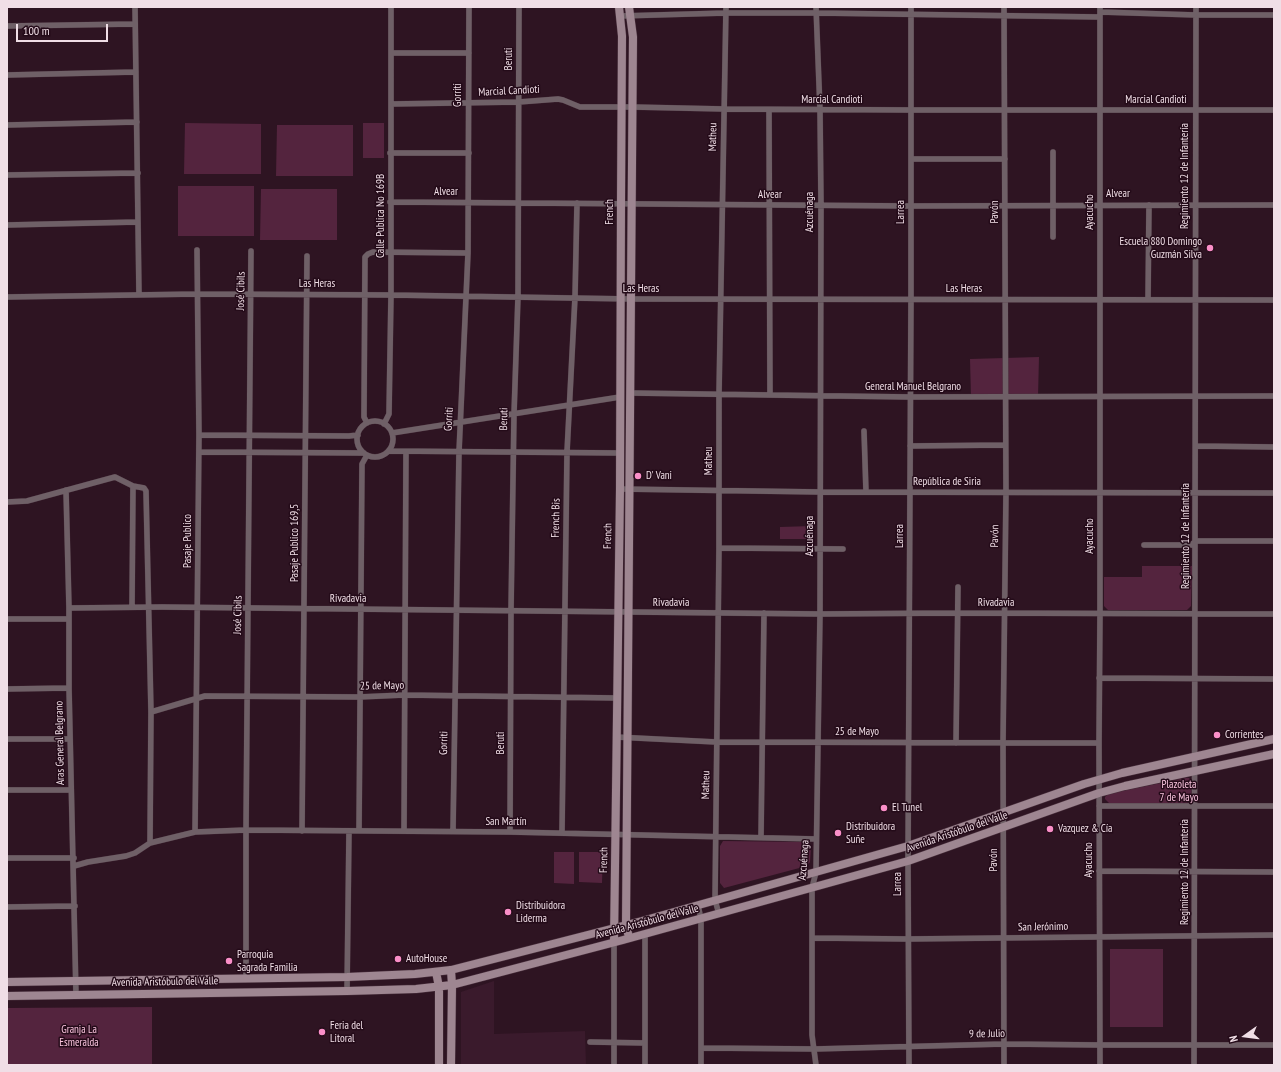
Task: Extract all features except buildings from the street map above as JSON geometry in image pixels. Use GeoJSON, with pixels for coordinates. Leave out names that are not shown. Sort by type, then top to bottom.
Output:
{"type":"FeatureCollection","features":[{"type":"Feature","properties":{"kind":"main road","name":"French"},"geometry":{"type":"LineString","coordinates":[[614,942],[620,489],[622,36],[619,7]]}},
{"type":"Feature","properties":{"kind":"main road","name":"French"},"geometry":{"type":"LineString","coordinates":[[629,938],[626,924],[633,37],[630,11]]}},
{"type":"Feature","properties":{"kind":"main road","name":"Avenida Aristóbulo del Valle"},"geometry":{"type":"LineString","coordinates":[[7,982],[347,977],[451,970],[698,905],[908,846],[1099,779],[1274,738]]}},
{"type":"Feature","properties":{"kind":"main road","name":"Avenida Aristóbulo del Valle"},"geometry":{"type":"LineString","coordinates":[[7,996],[347,991],[416,989],[452,985],[701,919],[908,861],[1099,793],[1124,786],[1274,754]]}},
{"type":"Feature","properties":{"kind":"main road"},"geometry":{"type":"LineString","coordinates":[[451,970],[451,1065]]}},
{"type":"Feature","properties":{"kind":"main road"},"geometry":{"type":"LineString","coordinates":[[436,972],[439,987],[439,1065]]}},
{"type":"Feature","properties":{"kind":"street"},"geometry":{"type":"LineString","coordinates":[[135,7],[139,295]]}},
{"type":"Feature","properties":{"kind":"street","name":"Calle Publica No 169B"},"geometry":{"type":"LineString","coordinates":[[384,424],[389,414],[391,295],[391,7]]}},
{"type":"Feature","properties":{"kind":"street","name":"Gorriti"},"geometry":{"type":"LineString","coordinates":[[454,831],[459,452],[468,253],[469,7]]}},
{"type":"Feature","properties":{"kind":"street","name":"Beruti"},"geometry":{"type":"LineString","coordinates":[[510,832],[513,452],[518,296],[519,7]]}},
{"type":"Feature","properties":{"kind":"street","name":"Larrea"},"geometry":{"type":"LineString","coordinates":[[909,1065],[908,846],[911,7]]}},
{"type":"Feature","properties":{"kind":"street","name":"Pavón"},"geometry":{"type":"LineString","coordinates":[[1004,7],[1006,492],[1003,743],[1004,1065]]}},
{"type":"Feature","properties":{"kind":"street","name":"Regimiento 12 de Infantería"},"geometry":{"type":"LineString","coordinates":[[1194,1065],[1196,677],[1196,7]]}},
{"type":"Feature","properties":{"kind":"street"},"geometry":{"type":"LineString","coordinates":[[620,16],[630,11],[726,10],[816,10],[1004,16],[1100,12],[1196,15],[1274,15]]}},
{"type":"Feature","properties":{"kind":"street","name":"Matheu"},"geometry":{"type":"LineString","coordinates":[[719,914],[714,900],[719,548],[720,298],[726,10]]}},
{"type":"Feature","properties":{"kind":"street","name":"Azcuénaga"},"geometry":{"type":"LineString","coordinates":[[816,10],[820,110],[820,614],[816,872],[812,888],[812,1035],[816,1065]]}},
{"type":"Feature","properties":{"kind":"street","name":"Ayacucho"},"geometry":{"type":"LineString","coordinates":[[1100,12],[1100,1065]]}},
{"type":"Feature","properties":{"kind":"street"},"geometry":{"type":"LineString","coordinates":[[7,26],[135,24]]}},
{"type":"Feature","properties":{"kind":"street"},"geometry":{"type":"LineString","coordinates":[[391,53],[469,53]]}},
{"type":"Feature","properties":{"kind":"street"},"geometry":{"type":"LineString","coordinates":[[7,75],[136,72]]}},
{"type":"Feature","properties":{"kind":"street","name":"Marcial Candioti"},"geometry":{"type":"LineString","coordinates":[[391,104],[519,102],[558,99],[580,107],[769,110],[1274,110]]}},
{"type":"Feature","properties":{"kind":"street"},"geometry":{"type":"LineString","coordinates":[[769,110],[770,395]]}},
{"type":"Feature","properties":{"kind":"street"},"geometry":{"type":"LineString","coordinates":[[7,124],[137,122]]}},
{"type":"Feature","properties":{"kind":"street"},"geometry":{"type":"LineString","coordinates":[[1053,152],[1053,237]]}},
{"type":"Feature","properties":{"kind":"street"},"geometry":{"type":"LineString","coordinates":[[390,153],[469,153]]}},
{"type":"Feature","properties":{"kind":"street"},"geometry":{"type":"LineString","coordinates":[[911,159],[1005,159]]}},
{"type":"Feature","properties":{"kind":"street"},"geometry":{"type":"LineString","coordinates":[[7,176],[138,173]]}},
{"type":"Feature","properties":{"kind":"street","name":"Alvear"},"geometry":{"type":"LineString","coordinates":[[390,202],[519,204],[820,204],[911,206],[1053,204],[1274,205]]}},
{"type":"Feature","properties":{"kind":"street","name":"French Bis"},"geometry":{"type":"LineString","coordinates":[[562,832],[567,452],[575,297],[577,203]]}},
{"type":"Feature","properties":{"kind":"street"},"geometry":{"type":"LineString","coordinates":[[1148,300],[1149,205]]}},
{"type":"Feature","properties":{"kind":"street"},"geometry":{"type":"LineString","coordinates":[[7,225],[138,222]]}},
{"type":"Feature","properties":{"kind":"street","name":"Pasaje Publico"},"geometry":{"type":"LineString","coordinates":[[195,832],[199,452],[198,250]]}},
{"type":"Feature","properties":{"kind":"street","name":"José Cibils"},"geometry":{"type":"LineString","coordinates":[[246,979],[251,251]]}},
{"type":"Feature","properties":{"kind":"street"},"geometry":{"type":"LineString","coordinates":[[367,423],[364,413],[365,258],[368,254],[373,252],[468,253]]}},
{"type":"Feature","properties":{"kind":"street","name":"Pasaje Publico 169,5"},"geometry":{"type":"LineString","coordinates":[[302,831],[307,256]]}},
{"type":"Feature","properties":{"kind":"street","name":"Las Heras"},"geometry":{"type":"LineString","coordinates":[[7,297],[307,294],[518,296],[621,299],[1274,300]]}},
{"type":"Feature","properties":{"kind":"street","name":"General Manuel Belgrano"},"geometry":{"type":"LineString","coordinates":[[630,393],[1100,398],[1274,396]]}},
{"type":"Feature","properties":{"kind":"street"},"geometry":{"type":"LineString","coordinates":[[392,433],[620,397]]}},
{"type":"Feature","properties":{"kind":"street"},"geometry":{"type":"LineString","coordinates":[[366,454],[358,445],[358,435],[360,430],[367,423],[379,422],[390,429],[393,442],[389,451]]}},
{"type":"Feature","properties":{"kind":"street"},"geometry":{"type":"LineString","coordinates":[[864,431],[866,492]]}},
{"type":"Feature","properties":{"kind":"street"},"geometry":{"type":"LineString","coordinates":[[199,435],[358,435]]}},
{"type":"Feature","properties":{"kind":"street"},"geometry":{"type":"LineString","coordinates":[[910,446],[1005,445]]}},
{"type":"Feature","properties":{"kind":"street"},"geometry":{"type":"LineString","coordinates":[[1196,446],[1274,447]]}},
{"type":"Feature","properties":{"kind":"street"},"geometry":{"type":"LineString","coordinates":[[199,452],[366,454],[379,457],[389,451],[620,453]]}},
{"type":"Feature","properties":{"kind":"street"},"geometry":{"type":"LineString","coordinates":[[404,831],[406,452]]}},
{"type":"Feature","properties":{"kind":"street"},"geometry":{"type":"LineString","coordinates":[[359,831],[362,464],[366,454]]}},
{"type":"Feature","properties":{"kind":"street"},"geometry":{"type":"LineString","coordinates":[[7,502],[27,502],[115,477],[133,486],[144,488],[146,491],[150,607],[150,843]]}},
{"type":"Feature","properties":{"kind":"street"},"geometry":{"type":"LineString","coordinates":[[132,607],[133,486]]}},
{"type":"Feature","properties":{"kind":"street","name":"República de Siria"},"geometry":{"type":"LineString","coordinates":[[620,489],[820,492],[1274,493]]}},
{"type":"Feature","properties":{"kind":"street","name":"Aras General Belgrano"},"geometry":{"type":"LineString","coordinates":[[66,490],[76,995]]}},
{"type":"Feature","properties":{"kind":"street"},"geometry":{"type":"LineString","coordinates":[[1144,544],[1191,545],[1196,541],[1274,541]]}},
{"type":"Feature","properties":{"kind":"street"},"geometry":{"type":"LineString","coordinates":[[719,548],[843,549]]}},
{"type":"Feature","properties":{"kind":"street"},"geometry":{"type":"LineString","coordinates":[[956,743],[958,586]]}},
{"type":"Feature","properties":{"kind":"street","name":"Rivadavia"},"geometry":{"type":"LineString","coordinates":[[69,608],[198,607],[456,609],[618,613],[1274,614]]}},
{"type":"Feature","properties":{"kind":"street"},"geometry":{"type":"LineString","coordinates":[[761,838],[764,613]]}},
{"type":"Feature","properties":{"kind":"street"},"geometry":{"type":"LineString","coordinates":[[7,619],[69,619]]}},
{"type":"Feature","properties":{"kind":"street"},"geometry":{"type":"LineString","coordinates":[[1099,678],[1196,677],[1274,679]]}},
{"type":"Feature","properties":{"kind":"street"},"geometry":{"type":"LineString","coordinates":[[7,689],[69,688]]}},
{"type":"Feature","properties":{"kind":"street","name":"25 de Mayo"},"geometry":{"type":"LineString","coordinates":[[151,712],[205,696],[247,695],[359,697],[404,695],[617,698]]}},
{"type":"Feature","properties":{"kind":"street","name":"25 de Mayo"},"geometry":{"type":"LineString","coordinates":[[616,737],[716,742],[1099,743]]}},
{"type":"Feature","properties":{"kind":"street"},"geometry":{"type":"LineString","coordinates":[[7,739],[70,739]]}},
{"type":"Feature","properties":{"kind":"street"},"geometry":{"type":"LineString","coordinates":[[7,790],[71,790]]}},
{"type":"Feature","properties":{"kind":"street"},"geometry":{"type":"LineString","coordinates":[[1099,806],[1274,806]]}},
{"type":"Feature","properties":{"kind":"street","name":"San Martín"},"geometry":{"type":"LineString","coordinates":[[74,866],[88,862],[126,856],[135,853],[150,843],[195,832],[246,830],[562,832],[816,839]]}},
{"type":"Feature","properties":{"kind":"street"},"geometry":{"type":"LineString","coordinates":[[347,991],[349,831]]}},
{"type":"Feature","properties":{"kind":"street"},"geometry":{"type":"LineString","coordinates":[[7,858],[74,858]]}},
{"type":"Feature","properties":{"kind":"street"},"geometry":{"type":"LineString","coordinates":[[1099,871],[1274,872]]}},
{"type":"Feature","properties":{"kind":"street"},"geometry":{"type":"LineString","coordinates":[[698,905],[701,919],[701,1065]]}},
{"type":"Feature","properties":{"kind":"street"},"geometry":{"type":"LineString","coordinates":[[7,907],[75,906]]}},
{"type":"Feature","properties":{"kind":"street"},"geometry":{"type":"LineString","coordinates":[[645,934],[645,1065]]}},
{"type":"Feature","properties":{"kind":"street","name":"San Jerónimo"},"geometry":{"type":"LineString","coordinates":[[812,938],[908,939],[1274,935]]}},
{"type":"Feature","properties":{"kind":"street","name":"French"},"geometry":{"type":"LineString","coordinates":[[614,942],[614,1065]]}},
{"type":"Feature","properties":{"kind":"street"},"geometry":{"type":"LineString","coordinates":[[590,1042],[645,1043]]}},
{"type":"Feature","properties":{"kind":"street","name":"9 de Julio"},"geometry":{"type":"LineString","coordinates":[[701,1048],[815,1049],[1004,1044],[1274,1045]]}},
{"type":"Feature","properties":{"kind":"shaded area"},"geometry":{"type":"Polygon","coordinates":[[[494,981],[494,1034],[585,1031],[586,1065],[461,1065],[461,992],[494,981]]]}},
{"type":"Feature","properties":{"kind":"green space"},"geometry":{"type":"Polygon","coordinates":[[[185,123],[261,124],[261,174],[184,174],[185,123]]]}},
{"type":"Feature","properties":{"kind":"green space"},"geometry":{"type":"Polygon","coordinates":[[[363,123],[384,123],[384,158],[363,158],[363,123]]]}},
{"type":"Feature","properties":{"kind":"green space"},"geometry":{"type":"Polygon","coordinates":[[[277,125],[353,125],[353,176],[276,176],[277,125]]]}},
{"type":"Feature","properties":{"kind":"green space"},"geometry":{"type":"Polygon","coordinates":[[[178,186],[254,186],[254,236],[178,236],[178,186]]]}},
{"type":"Feature","properties":{"kind":"green space"},"geometry":{"type":"Polygon","coordinates":[[[261,189],[337,189],[337,240],[260,240],[261,189]]]}},
{"type":"Feature","properties":{"kind":"green space"},"geometry":{"type":"Polygon","coordinates":[[[1039,357],[1038,397],[971,397],[970,359],[1039,357]]]}},
{"type":"Feature","properties":{"kind":"green space"},"geometry":{"type":"Polygon","coordinates":[[[812,526],[812,539],[780,539],[780,527],[812,526]]]}},
{"type":"Feature","properties":{"kind":"green space"},"geometry":{"type":"Polygon","coordinates":[[[1142,566],[1192,566],[1191,606],[1187,610],[1108,610],[1104,606],[1104,577],[1142,577],[1142,566]]]}},
{"type":"Feature","properties":{"kind":"green space","name":"Plazoleta 7 de Mayo"},"geometry":{"type":"Polygon","coordinates":[[[1189,778],[1192,782],[1191,800],[1187,804],[1109,803],[1105,799],[1108,794],[1189,778]]]}},
{"type":"Feature","properties":{"kind":"green space"},"geometry":{"type":"Polygon","coordinates":[[[723,841],[809,842],[811,847],[810,862],[807,866],[724,888],[720,883],[720,846],[723,841]]]}},
{"type":"Feature","properties":{"kind":"green space"},"geometry":{"type":"Polygon","coordinates":[[[554,852],[574,852],[574,884],[554,883],[554,852]]]}},
{"type":"Feature","properties":{"kind":"green space"},"geometry":{"type":"Polygon","coordinates":[[[579,852],[603,852],[602,883],[579,882],[579,852]]]}},
{"type":"Feature","properties":{"kind":"green space"},"geometry":{"type":"Polygon","coordinates":[[[1110,949],[1163,949],[1163,1027],[1110,1027],[1110,949]]]}},
{"type":"Feature","properties":{"kind":"green space","name":"Granja La Esmeralda"},"geometry":{"type":"Polygon","coordinates":[[[152,1007],[152,1065],[7,1065],[7,1008],[152,1007]]]}},
{"type":"Feature","properties":{"kind":"place","name":"Escuela 880 Domingo Guzmán Silva"},"geometry":{"type":"Point","coordinates":[1210,248]}},
{"type":"Feature","properties":{"kind":"place","name":"D' Vani"},"geometry":{"type":"Point","coordinates":[638,476]}},
{"type":"Feature","properties":{"kind":"place","name":"Corrientes"},"geometry":{"type":"Point","coordinates":[1217,735]}},
{"type":"Feature","properties":{"kind":"place","name":"El Tunel"},"geometry":{"type":"Point","coordinates":[884,808]}},
{"type":"Feature","properties":{"kind":"place","name":"Vazquez & Cía"},"geometry":{"type":"Point","coordinates":[1050,829]}},
{"type":"Feature","properties":{"kind":"place","name":"Distribuidora Suñe"},"geometry":{"type":"Point","coordinates":[838,833]}},
{"type":"Feature","properties":{"kind":"place","name":"Distribuidora Liderma"},"geometry":{"type":"Point","coordinates":[508,912]}},
{"type":"Feature","properties":{"kind":"place","name":"AutoHouse"},"geometry":{"type":"Point","coordinates":[398,959]}},
{"type":"Feature","properties":{"kind":"place","name":"Parroquia Sagrada Familia"},"geometry":{"type":"Point","coordinates":[229,961]}},
{"type":"Feature","properties":{"kind":"place","name":"Feria del Litoral"},"geometry":{"type":"Point","coordinates":[322,1032]}}]}
